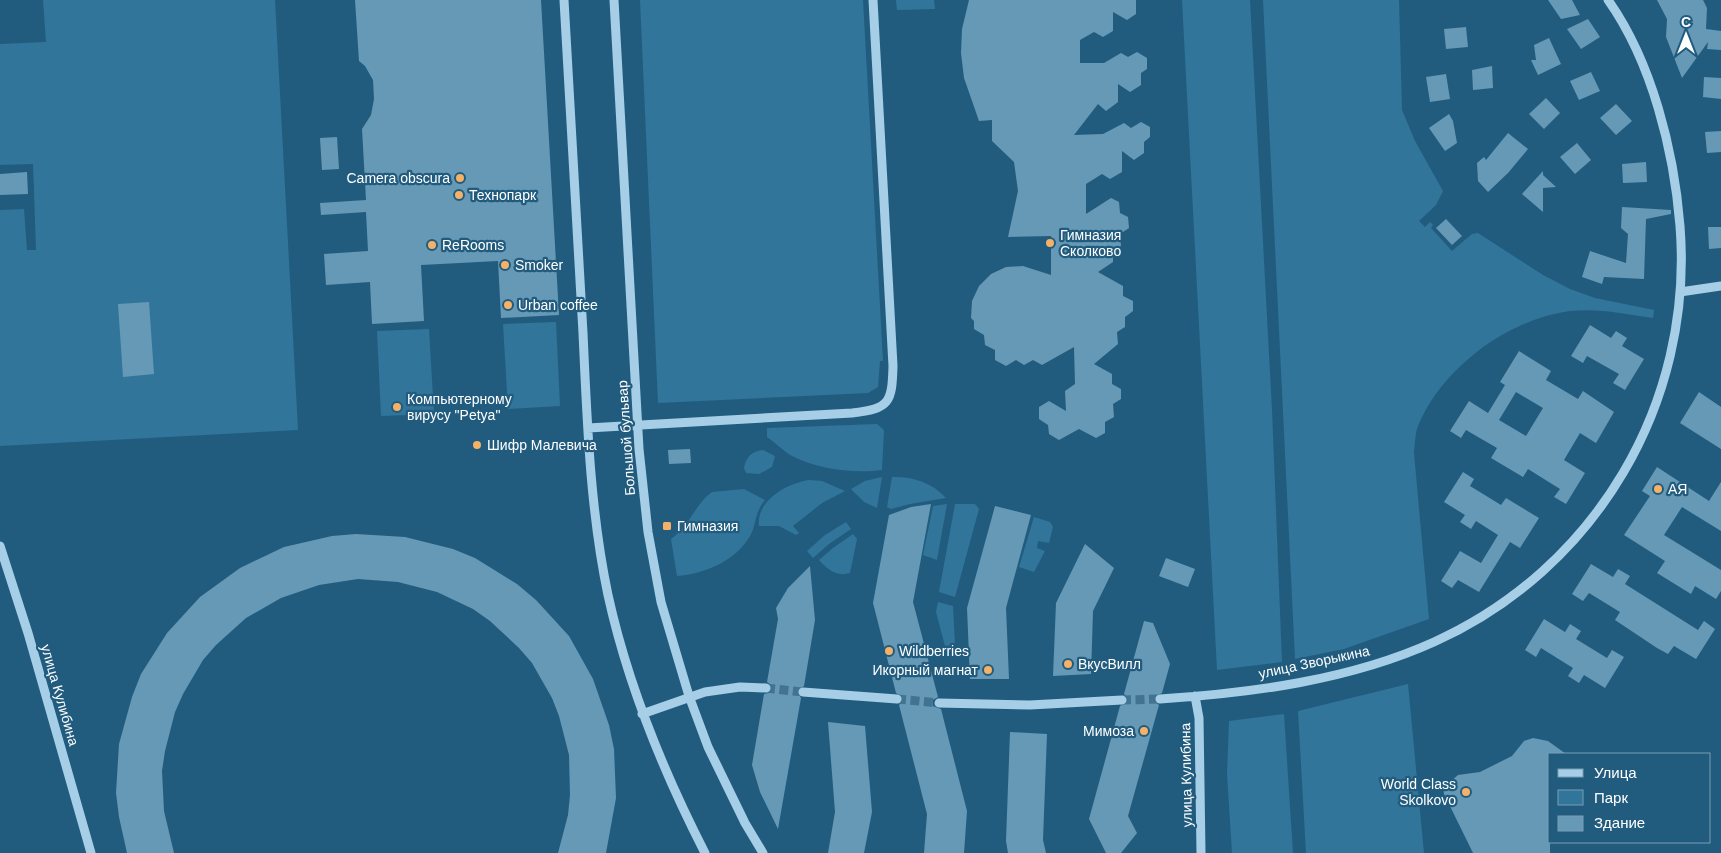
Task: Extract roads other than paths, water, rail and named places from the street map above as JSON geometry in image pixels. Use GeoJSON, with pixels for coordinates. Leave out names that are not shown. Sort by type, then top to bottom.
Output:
{"type":"FeatureCollection","features":[{"type":"Feature","properties":{"kind":"street"},"geometry":{"type":"LineString","coordinates":[[564,0],[588,428],[598,532],[608,594],[642,714],[677,798],[706,853]]}},
{"type":"Feature","properties":{"kind":"street","name":"Большой бульвар"},"geometry":{"type":"LineString","coordinates":[[614,0],[638,425],[646,520],[661,602],[689,696],[708,747],[745,824],[763,853]]}},
{"type":"Feature","properties":{"kind":"street"},"geometry":{"type":"LineString","coordinates":[[588,428],[874,411],[888,403],[892,393],[893,366],[873,0]]}},
{"type":"Feature","properties":{"kind":"street","name":"улица Зворыкина"},"geometry":{"type":"LineString","coordinates":[[1160,699],[1297,682],[1350,671],[1404,654],[1462,628],[1489,612],[1523,587],[1559,556],[1590,524],[1628,466],[1642,437],[1666,374],[1680,292],[1682,244],[1678,198],[1663,126],[1633,42],[1608,0]]}},
{"type":"Feature","properties":{"kind":"street"},"geometry":{"type":"LineString","coordinates":[[1680,292],[1721,286]]}},
{"type":"Feature","properties":{"kind":"street","name":"улица Кулибина"},"geometry":{"type":"LineString","coordinates":[[0,546],[28,633],[91,853]]}},
{"type":"Feature","properties":{"kind":"street"},"geometry":{"type":"LineString","coordinates":[[642,714],[689,696],[731,688],[766,688]]}},
{"type":"Feature","properties":{"kind":"street"},"geometry":{"type":"LineString","coordinates":[[802,692],[897,699]]}},
{"type":"Feature","properties":{"kind":"street","name":"улица Кулибина"},"geometry":{"type":"LineString","coordinates":[[1195,696],[1199,718],[1201,853]]}},
{"type":"Feature","properties":{"kind":"street"},"geometry":{"type":"LineString","coordinates":[[939,703],[1030,705],[1122,700]]}},
{"type":"Feature","properties":{"kind":"tunnel"},"geometry":{"type":"LineString","coordinates":[[766,688],[803,692]]}},
{"type":"Feature","properties":{"kind":"tunnel"},"geometry":{"type":"LineString","coordinates":[[897,699],[939,703]]}},
{"type":"Feature","properties":{"kind":"tunnel"},"geometry":{"type":"LineString","coordinates":[[1122,700],[1160,699]]}},
{"type":"Feature","properties":{"kind":"place","name":"Camera obscura"},"geometry":{"type":"Point","coordinates":[460,178]}},
{"type":"Feature","properties":{"kind":"place","name":"Технопарк"},"geometry":{"type":"Point","coordinates":[459,195]}},
{"type":"Feature","properties":{"kind":"place","name":"Гимназия Сколково"},"geometry":{"type":"Point","coordinates":[1050,243]}},
{"type":"Feature","properties":{"kind":"place","name":"ReRooms"},"geometry":{"type":"Point","coordinates":[432,245]}},
{"type":"Feature","properties":{"kind":"place","name":"Smoker"},"geometry":{"type":"Point","coordinates":[505,265]}},
{"type":"Feature","properties":{"kind":"place","name":"Urban coffee"},"geometry":{"type":"Point","coordinates":[508,305]}},
{"type":"Feature","properties":{"kind":"place","name":"Компьютерному вирусу \"Petya\""},"geometry":{"type":"Point","coordinates":[397,407]}},
{"type":"Feature","properties":{"kind":"place","name":"Шифр Малевича"},"geometry":{"type":"Point","coordinates":[477,445]}},
{"type":"Feature","properties":{"kind":"place","name":"АЯ"},"geometry":{"type":"Point","coordinates":[1658,489]}},
{"type":"Feature","properties":{"kind":"place","name":"Гимназия"},"geometry":{"type":"Point","coordinates":[667,526]}},
{"type":"Feature","properties":{"kind":"place","name":"Wildberries"},"geometry":{"type":"Point","coordinates":[889,651]}},
{"type":"Feature","properties":{"kind":"place","name":"ВкусВилл"},"geometry":{"type":"Point","coordinates":[1068,664]}},
{"type":"Feature","properties":{"kind":"place","name":"Икорный магнат"},"geometry":{"type":"Point","coordinates":[988,670]}},
{"type":"Feature","properties":{"kind":"place","name":"Мимоза"},"geometry":{"type":"Point","coordinates":[1144,731]}},
{"type":"Feature","properties":{"kind":"place","name":"World Class Skolkovo"},"geometry":{"type":"Point","coordinates":[1466,792]}}]}
